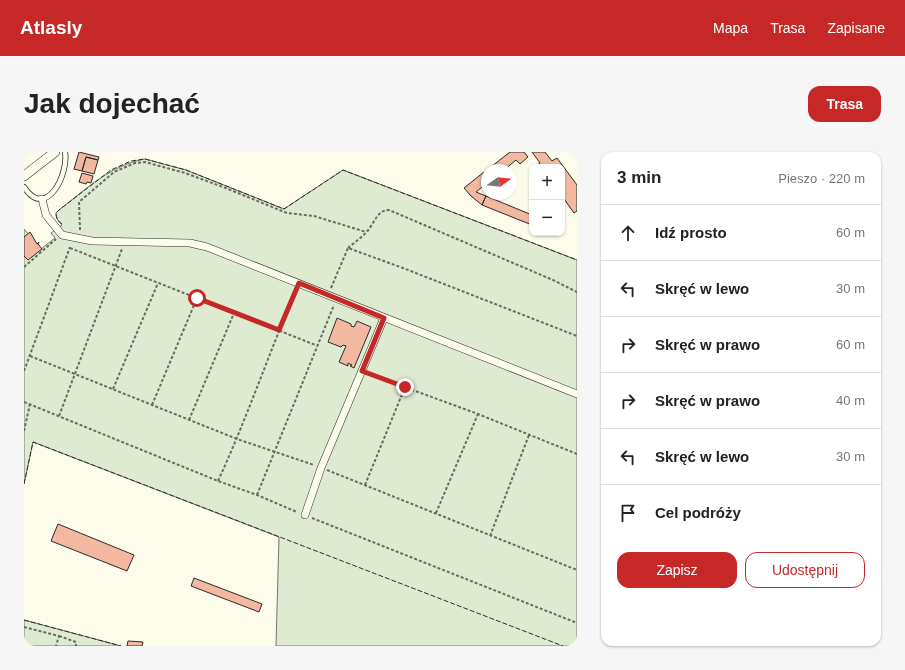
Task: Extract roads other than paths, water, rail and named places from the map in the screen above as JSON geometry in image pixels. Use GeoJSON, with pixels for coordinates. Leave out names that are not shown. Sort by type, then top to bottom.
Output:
{"type":"FeatureCollection","features":[{"type":"Feature","properties":{"kind":"street"},"geometry":{"type":"LineString","coordinates":[[24,176],[55,152]]}},
{"type":"Feature","properties":{"kind":"street"},"geometry":{"type":"LineString","coordinates":[[42,199],[46,215],[62,235],[92,241],[190,243],[208,247],[577,394]]}},
{"type":"Feature","properties":{"kind":"street"},"geometry":{"type":"LineString","coordinates":[[305,516],[321,468],[384,318]]}},
{"type":"Feature","properties":{"kind":"lane"},"geometry":{"type":"LineString","coordinates":[[24,187],[35,199],[42,199],[54,190],[61,179],[65,164],[65,152]]}}]}
